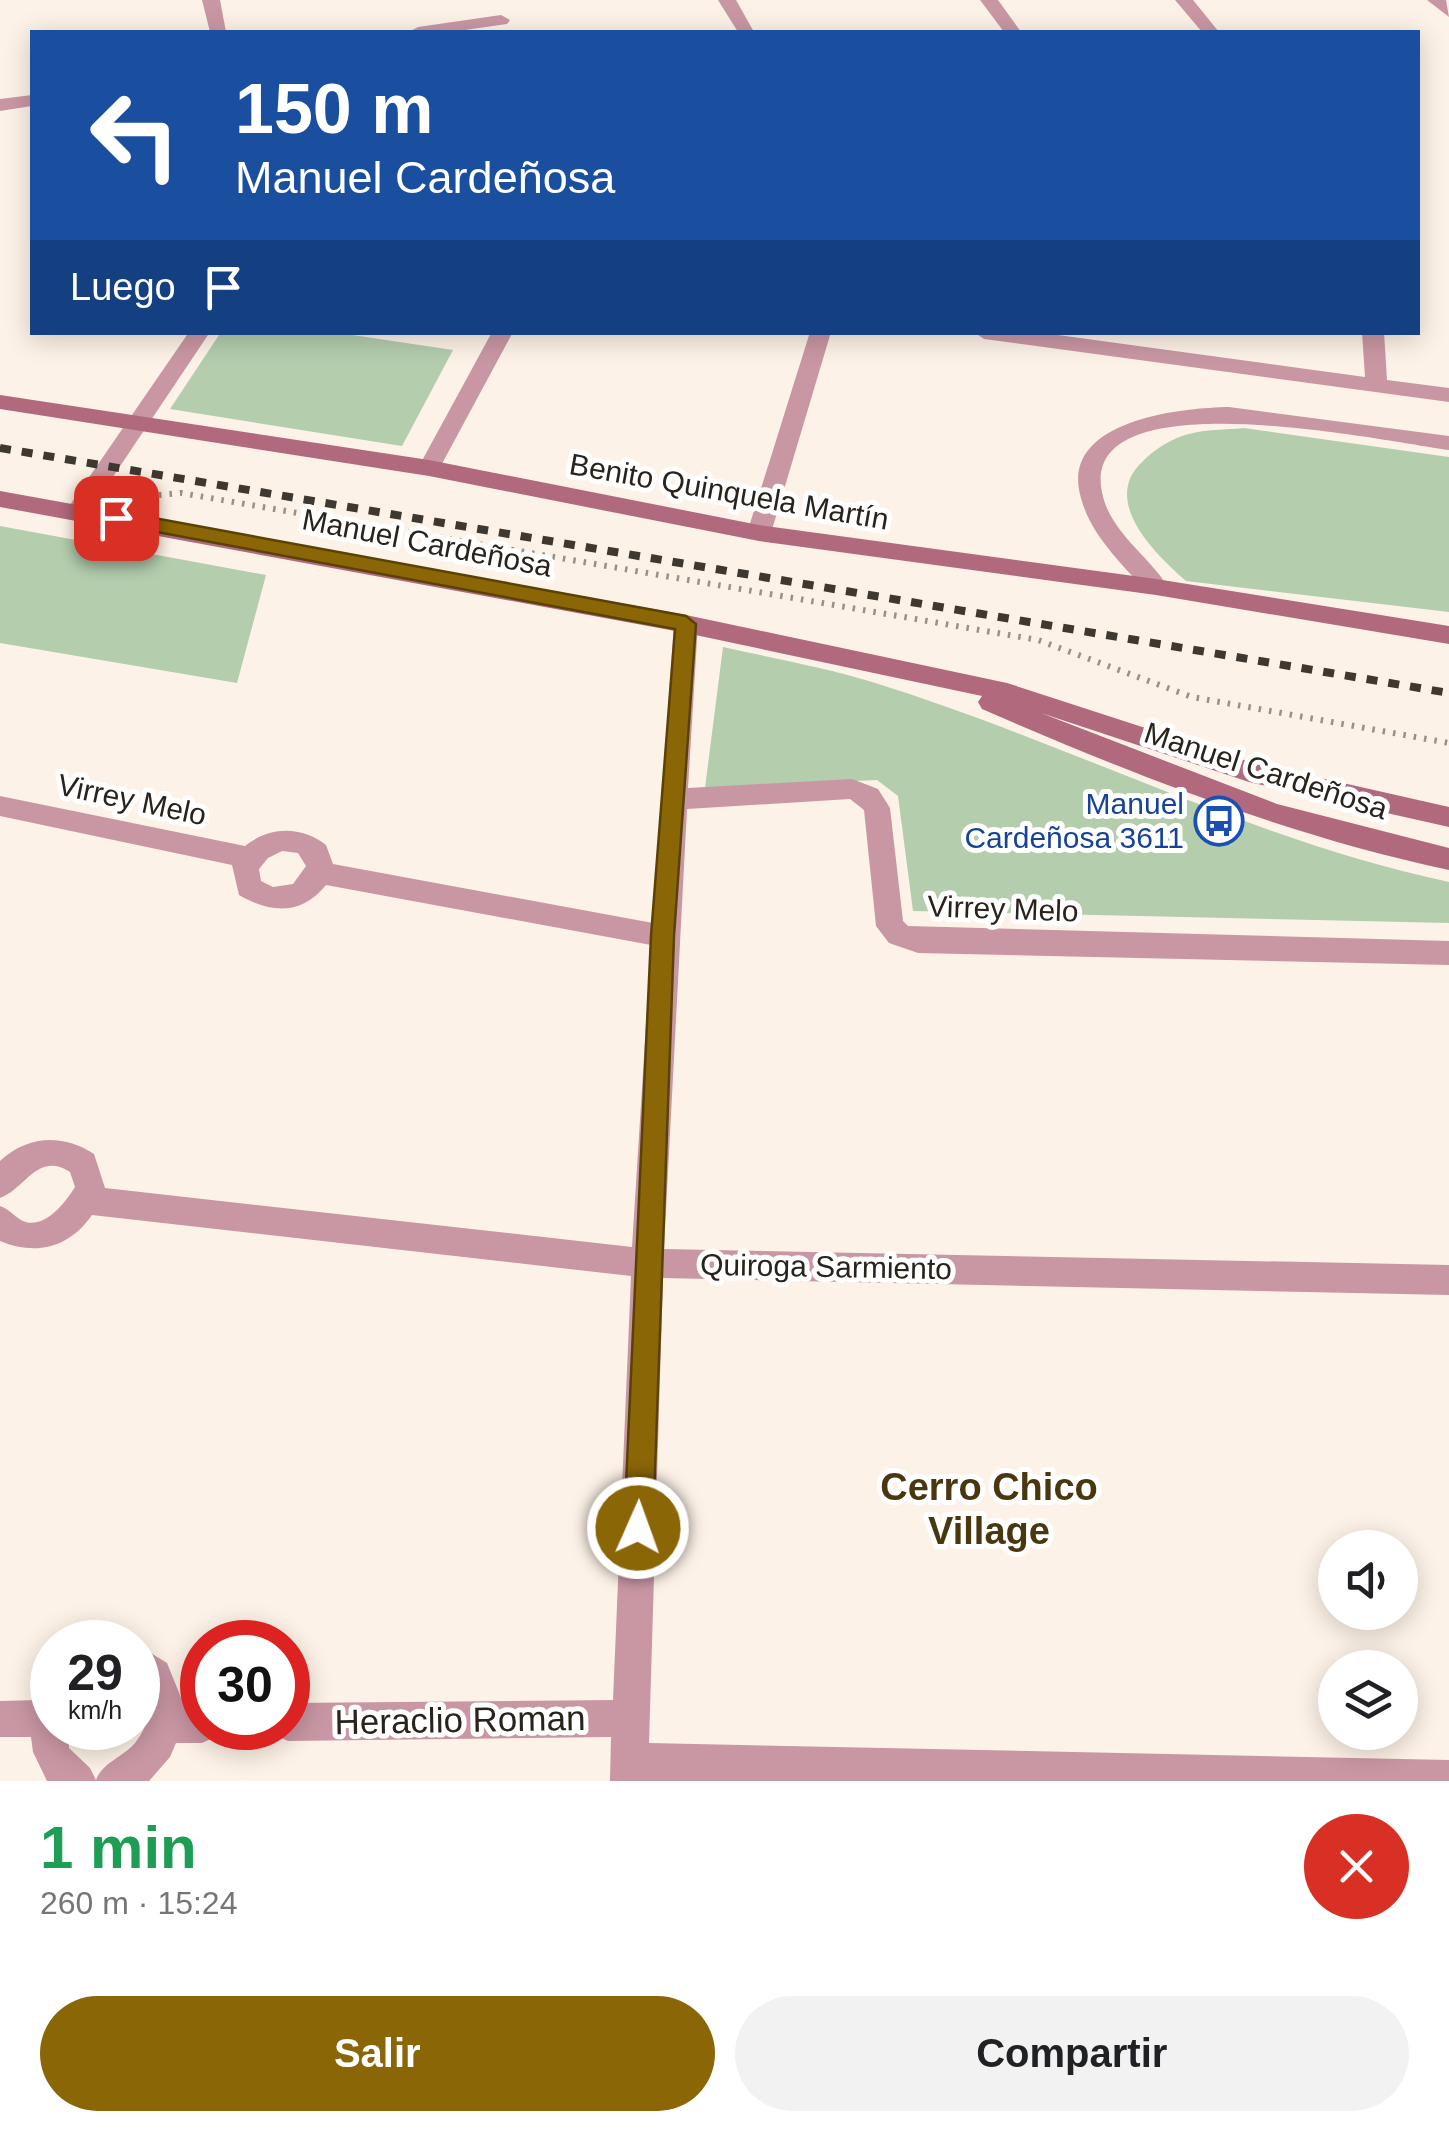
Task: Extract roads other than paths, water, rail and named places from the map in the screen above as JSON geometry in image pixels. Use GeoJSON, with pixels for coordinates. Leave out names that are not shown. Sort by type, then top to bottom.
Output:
{"type":"FeatureCollection","features":[{"type":"Feature","properties":{"kind":"main road","name":"Benito Quinquela Martín"},"geometry":{"type":"LineString","coordinates":[[0,402],[429,468],[759,533],[1156,587],[1449,636]]}},
{"type":"Feature","properties":{"kind":"main road","name":"Manuel Cardeñosa"},"geometry":{"type":"LineString","coordinates":[[0,499],[686,624],[1007,692],[1250,772],[1449,817]]}},
{"type":"Feature","properties":{"kind":"main road","name":"Manuel Cardeñosa"},"geometry":{"type":"LineString","coordinates":[[841,656],[990,702],[1215,796],[1449,859]]}},
{"type":"Feature","properties":{"kind":"street"},"geometry":{"type":"LineString","coordinates":[[212,0],[218,30]]}},
{"type":"Feature","properties":{"kind":"street"},"geometry":{"type":"LineString","coordinates":[[446,30],[503,26],[494,0]]}},
{"type":"Feature","properties":{"kind":"street"},"geometry":{"type":"LineString","coordinates":[[727,0],[745,30]]}},
{"type":"Feature","properties":{"kind":"street"},"geometry":{"type":"LineString","coordinates":[[989,0],[1012,30]]}},
{"type":"Feature","properties":{"kind":"street"},"geometry":{"type":"LineString","coordinates":[[1184,0],[1209,30]]}},
{"type":"Feature","properties":{"kind":"street"},"geometry":{"type":"LineString","coordinates":[[1436,0],[1449,12]]}},
{"type":"Feature","properties":{"kind":"street"},"geometry":{"type":"LineString","coordinates":[[0,105],[30,101]]}},
{"type":"Feature","properties":{"kind":"street"},"geometry":{"type":"LineString","coordinates":[[78,511],[198,335]]}},
{"type":"Feature","properties":{"kind":"street"},"geometry":{"type":"LineString","coordinates":[[429,468],[502,335]]}},
{"type":"Feature","properties":{"kind":"street"},"geometry":{"type":"LineString","coordinates":[[759,533],[820,335]]}},
{"type":"Feature","properties":{"kind":"street"},"geometry":{"type":"LineString","coordinates":[[1004,335],[1449,396]]}},
{"type":"Feature","properties":{"kind":"street"},"geometry":{"type":"LineString","coordinates":[[1142,356],[1144,335]]}},
{"type":"Feature","properties":{"kind":"street"},"geometry":{"type":"LineString","coordinates":[[1372,335],[1376,385]]}},
{"type":"Feature","properties":{"kind":"street"},"geometry":{"type":"LineString","coordinates":[[1156,587],[1112,535],[1096,507],[1088,480],[1096,458],[1127,432],[1160,419],[1229,414],[1449,443]]}},
{"type":"Feature","properties":{"kind":"street"},"geometry":{"type":"LineString","coordinates":[[686,624],[663,936],[646,1263],[629,1771],[1449,1779]]}},
{"type":"Feature","properties":{"kind":"street","name":"Virrey Melo"},"geometry":{"type":"LineString","coordinates":[[674,799],[852,789],[869,796],[877,808],[890,926],[899,935],[918,941],[1449,953]]}},
{"type":"Feature","properties":{"kind":"street","name":"Virrey Melo"},"geometry":{"type":"LineString","coordinates":[[0,806],[250,858]]}},
{"type":"Feature","properties":{"kind":"street"},"geometry":{"type":"LineString","coordinates":[[303,842],[318,854],[320,873],[314,883],[293,898],[267,898],[248,888],[245,868],[250,858],[268,844],[303,842]]}},
{"type":"Feature","properties":{"kind":"street"},"geometry":{"type":"LineString","coordinates":[[320,873],[663,936]]}},
{"type":"Feature","properties":{"kind":"street"},"geometry":{"type":"LineString","coordinates":[[0,1184],[6,1174],[32,1156],[61,1152],[83,1164],[90,1187],[77,1214],[48,1233],[16,1233],[0,1220]]}},
{"type":"Feature","properties":{"kind":"street","name":"Quiroga Sarmiento"},"geometry":{"type":"LineString","coordinates":[[86,1200],[646,1263],[1449,1280]]}},
{"type":"Feature","properties":{"kind":"street"},"geometry":{"type":"LineString","coordinates":[[160,1684],[167,1704],[180,1719]]}},
{"type":"Feature","properties":{"kind":"street"},"geometry":{"type":"LineString","coordinates":[[0,1719],[30,1717]]}},
{"type":"Feature","properties":{"kind":"street","name":"Heraclio Roman"},"geometry":{"type":"LineString","coordinates":[[310,1722],[632,1718]]}},
{"type":"Feature","properties":{"kind":"street"},"geometry":{"type":"LineString","coordinates":[[114,1781],[143,1764],[157,1745],[180,1727]]}},
{"type":"Feature","properties":{"kind":"street"},"geometry":{"type":"LineString","coordinates":[[51,1750],[66,1775],[78,1781]]}},
{"type":"Feature","properties":{"kind":"railway"},"geometry":{"type":"LineString","coordinates":[[5,449],[0,448],[1449,693]]}},
{"type":"Feature","properties":{"kind":"place","name":"Manuel Cardeñosa 3611"},"geometry":{"type":"Point","coordinates":[1219,821]}},
{"type":"Feature","properties":{"kind":"district","name":"Cerro Chico Village"},"geometry":{"type":"Point","coordinates":[989,1509]}}]}
